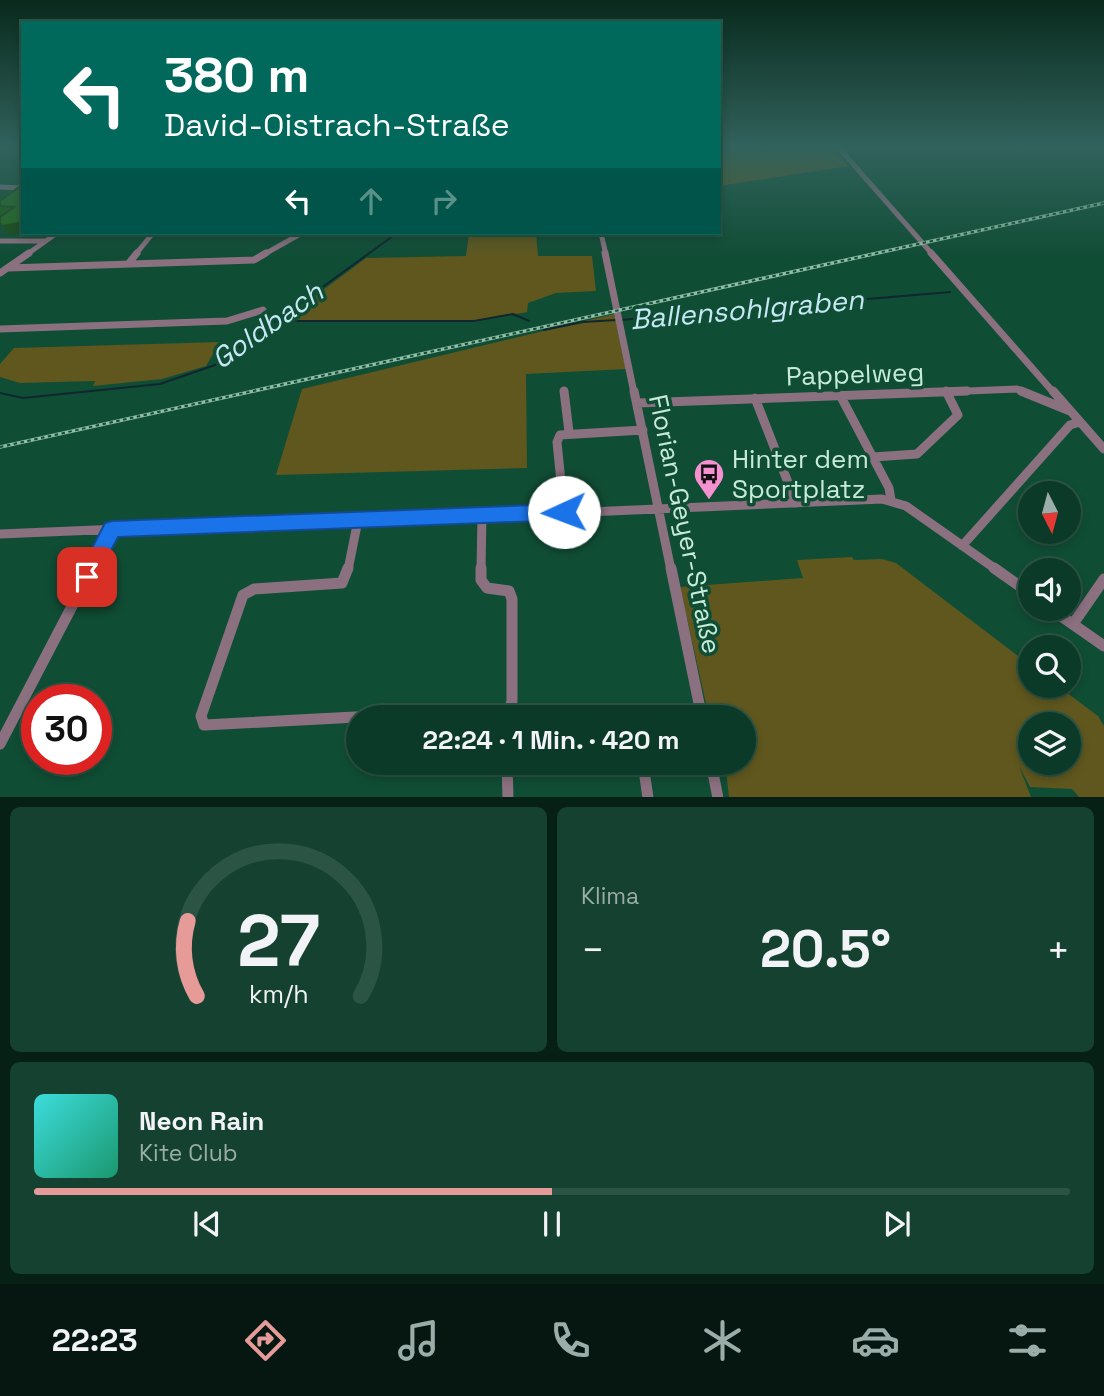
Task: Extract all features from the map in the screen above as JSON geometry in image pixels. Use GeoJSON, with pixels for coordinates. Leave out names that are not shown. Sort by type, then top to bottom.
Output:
{"type":"FeatureCollection","features":[{"type":"Feature","properties":{"kind":"street"},"geometry":{"type":"LineString","coordinates":[[871,184],[1104,449]]}},
{"type":"Feature","properties":{"kind":"street"},"geometry":{"type":"LineString","coordinates":[[0,187],[21,188]]}},
{"type":"Feature","properties":{"kind":"street"},"geometry":{"type":"LineString","coordinates":[[0,273],[54,235]]}},
{"type":"Feature","properties":{"kind":"street"},"geometry":{"type":"LineString","coordinates":[[128,264],[151,235]]}},
{"type":"Feature","properties":{"kind":"street"},"geometry":{"type":"LineString","coordinates":[[8,268],[254,260],[298,235]]}},
{"type":"Feature","properties":{"kind":"street","name":"Florian-Geyer-Straße"},"geometry":{"type":"LineString","coordinates":[[601,235],[699,705]]}},
{"type":"Feature","properties":{"kind":"street"},"geometry":{"type":"LineString","coordinates":[[0,241],[45,241]]}},
{"type":"Feature","properties":{"kind":"street"},"geometry":{"type":"LineString","coordinates":[[0,328],[227,321],[263,310]]}},
{"type":"Feature","properties":{"kind":"street","name":"Pappelweg"},"geometry":{"type":"LineString","coordinates":[[637,403],[1017,389],[1070,411]]}},
{"type":"Feature","properties":{"kind":"street"},"geometry":{"type":"LineString","coordinates":[[564,390],[569,432]]}},
{"type":"Feature","properties":{"kind":"street"},"geometry":{"type":"LineString","coordinates":[[873,457],[909,456],[922,451],[958,415],[946,391]]}},
{"type":"Feature","properties":{"kind":"street"},"geometry":{"type":"LineString","coordinates":[[840,395],[889,488],[891,500]]}},
{"type":"Feature","properties":{"kind":"street"},"geometry":{"type":"LineString","coordinates":[[755,398],[796,503]]}},
{"type":"Feature","properties":{"kind":"street"},"geometry":{"type":"LineString","coordinates":[[962,546],[1070,425],[1080,422]]}},
{"type":"Feature","properties":{"kind":"street"},"geometry":{"type":"LineString","coordinates":[[564,512],[557,442],[560,435],[569,432],[643,430]]}},
{"type":"Feature","properties":{"kind":"street"},"geometry":{"type":"LineString","coordinates":[[1,535],[891,500],[1018,585]]}},
{"type":"Feature","properties":{"kind":"street"},"geometry":{"type":"LineString","coordinates":[[482,515],[481,580],[487,588],[509,591],[512,599],[511,705]]}},
{"type":"Feature","properties":{"kind":"street"},"geometry":{"type":"LineString","coordinates":[[346,719],[204,725],[201,716],[243,595],[254,589],[342,583],[346,579],[358,520]]}},
{"type":"Feature","properties":{"kind":"street"},"geometry":{"type":"LineString","coordinates":[[0,744],[112,529]]}},
{"type":"Feature","properties":{"kind":"street"},"geometry":{"type":"LineString","coordinates":[[1073,624],[1104,579]]}},
{"type":"Feature","properties":{"kind":"street"},"geometry":{"type":"LineString","coordinates":[[1069,621],[1104,646]]}},
{"type":"Feature","properties":{"kind":"street"},"geometry":{"type":"LineString","coordinates":[[507,775],[508,797]]}},
{"type":"Feature","properties":{"kind":"street"},"geometry":{"type":"LineString","coordinates":[[644,775],[648,797]]}},
{"type":"Feature","properties":{"kind":"street"},"geometry":{"type":"LineString","coordinates":[[713,775],[718,797]]}},
{"type":"Feature","properties":{"kind":"shaded area"},"geometry":{"type":"Polygon","coordinates":[[[469,235],[536,235],[538,256],[592,256],[596,291],[556,293],[528,303],[527,312],[472,322],[283,320],[366,258],[466,256],[469,235]]]}},
{"type":"Feature","properties":{"kind":"shaded area"},"geometry":{"type":"Polygon","coordinates":[[[614,314],[626,369],[526,374],[527,468],[276,475],[302,389],[614,314]]]}},
{"type":"Feature","properties":{"kind":"shaded area"},"geometry":{"type":"Polygon","coordinates":[[[220,342],[206,366],[162,379],[93,386],[95,381],[20,383],[0,377],[0,364],[14,348],[220,342]]]}},
{"type":"Feature","properties":{"kind":"shaded area"},"geometry":{"type":"Polygon","coordinates":[[[852,557],[854,560],[882,559],[896,563],[1018,656],[1018,698],[1074,698],[1098,716],[1104,726],[1104,797],[1079,797],[1072,789],[1030,787],[1024,775],[1081,775],[1081,712],[1018,712],[1018,775],[1022,775],[1031,797],[729,797],[726,775],[756,775],[756,705],[706,705],[680,587],[803,578],[797,560],[852,557]]]}},
{"type":"Feature","properties":{"kind":"building"},"geometry":{"type":"Polygon","coordinates":[[[21,187],[21,222],[2,226],[0,217],[14,207],[0,206],[0,201],[21,187]]]}},
{"type":"Feature","properties":{"kind":"waterway","name":"Goldbach"},"geometry":{"type":"LineString","coordinates":[[0,393],[23,398],[160,384],[215,365],[394,235]]}},
{"type":"Feature","properties":{"kind":"waterway","name":"Ballensohlgraben"},"geometry":{"type":"LineString","coordinates":[[621,320],[950,292]]}},
{"type":"Feature","properties":{"kind":"waterway","name":"Ballensohlgraben"},"geometry":{"type":"LineString","coordinates":[[289,321],[474,321],[513,314],[529,321]]}},
{"type":"Feature","properties":{"kind":"waterway","name":"Ballensohlgraben"},"geometry":{"type":"LineString","coordinates":[[544,330],[583,322],[616,320]]}},
{"type":"Feature","properties":{"kind":"railway"},"geometry":{"type":"LineString","coordinates":[[0,447],[1104,203]]}},
{"type":"Feature","properties":{"kind":"place","name":"Hinter dem Sportplatz"},"geometry":{"type":"Point","coordinates":[709,501]}},
{"type":"Feature","properties":{"kind":"route"},"geometry":{"type":"LineString","coordinates":[[87,577],[112,529],[263,523],[318,524],[564,512]]}}]}
